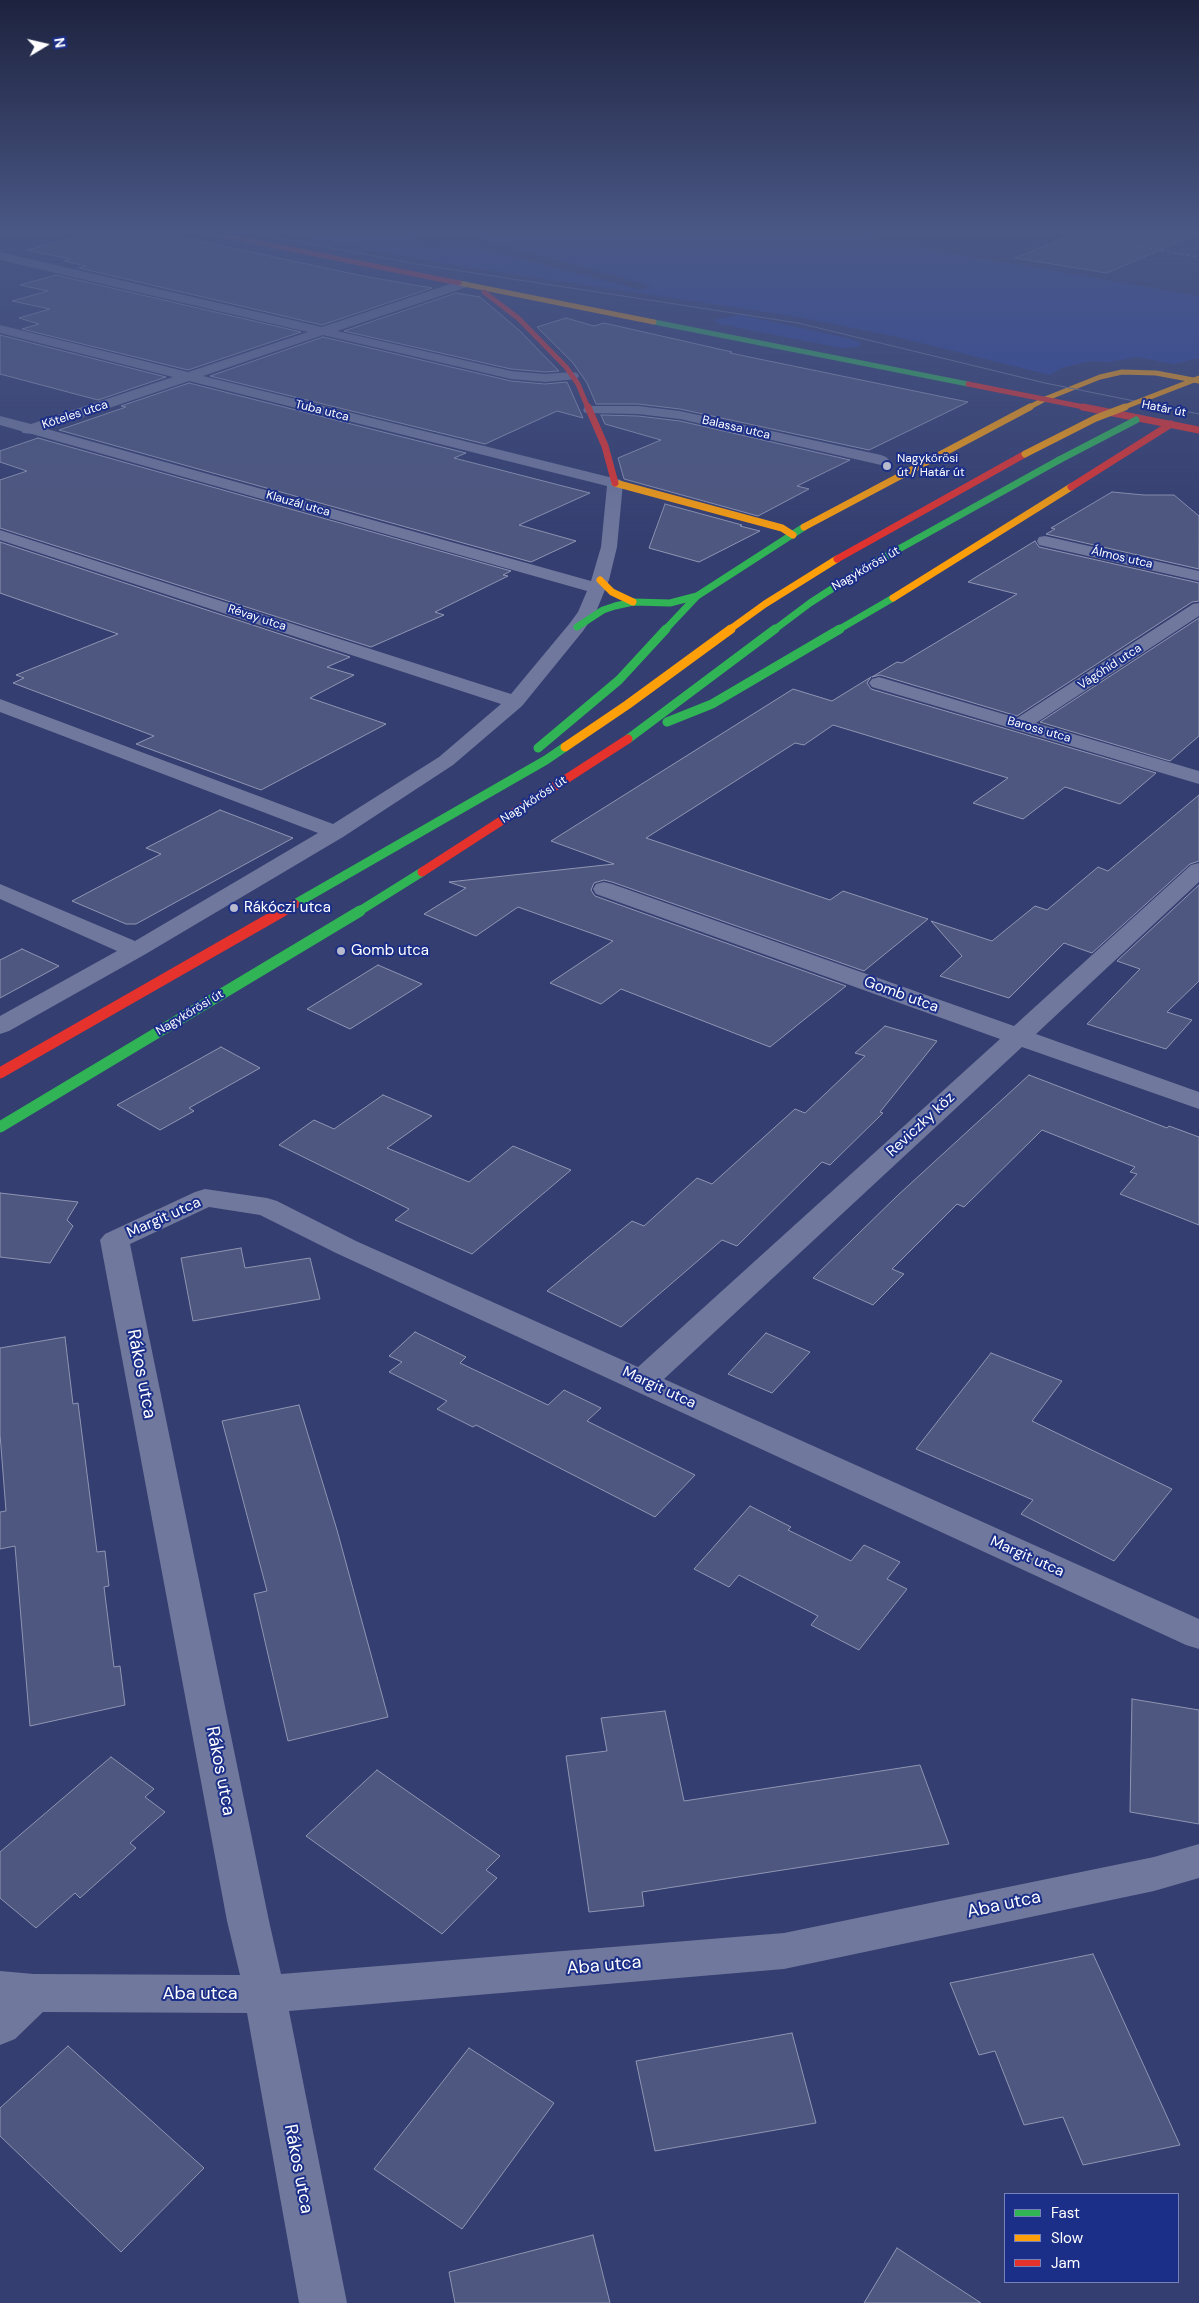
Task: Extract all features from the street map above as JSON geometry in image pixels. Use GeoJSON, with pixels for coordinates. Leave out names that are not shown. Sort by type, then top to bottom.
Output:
{"type":"FeatureCollection","features":[{"type":"Feature","properties":{"kind":"main road"},"geometry":{"type":"LineString","coordinates":[[539,340],[572,376],[590,410],[605,446],[615,483],[782,528],[793,535]]}},
{"type":"Feature","properties":{"kind":"main road","name":"Határ út"},"geometry":{"type":"LineString","coordinates":[[750,340],[1199,430]]}},
{"type":"Feature","properties":{"kind":"main road"},"geometry":{"type":"LineString","coordinates":[[500,785],[535,751],[619,680],[697,596],[793,535],[1045,398],[1100,376],[1122,372],[1156,373],[1199,380]]}},
{"type":"Feature","properties":{"kind":"main road","name":"Nagykőrösi út"},"geometry":{"type":"LineString","coordinates":[[0,1073],[546,760],[592,730],[765,604],[838,558],[1025,454],[1111,412],[1199,380]]}},
{"type":"Feature","properties":{"kind":"main road","name":"Nagykőrösi út"},"geometry":{"type":"LineString","coordinates":[[0,1127],[367,907],[636,734],[810,603],[861,570],[1126,424],[1163,409]]}},
{"type":"Feature","properties":{"kind":"main road"},"geometry":{"type":"LineString","coordinates":[[636,734],[712,704],[801,654],[926,578],[1171,424],[1199,418]]}},
{"type":"Feature","properties":{"kind":"main road"},"geometry":{"type":"LineString","coordinates":[[598,584],[633,602]]}},
{"type":"Feature","properties":{"kind":"main road"},"geometry":{"type":"LineString","coordinates":[[577,627],[604,610],[633,602],[670,603],[697,596]]}},
{"type":"Feature","properties":{"kind":"street","name":"Tuba utca"},"geometry":{"type":"LineString","coordinates":[[42,340],[615,483]]}},
{"type":"Feature","properties":{"kind":"street","name":"Köteles utca"},"geometry":{"type":"LineString","coordinates":[[8,437],[299,340]]}},
{"type":"Feature","properties":{"kind":"street"},"geometry":{"type":"LineString","coordinates":[[368,340],[511,374],[545,378],[572,376]]}},
{"type":"Feature","properties":{"kind":"street","name":"Balassa utca"},"geometry":{"type":"LineString","coordinates":[[590,410],[638,410],[674,414],[880,460]]}},
{"type":"Feature","properties":{"kind":"street","name":"Klauzál utca"},"geometry":{"type":"LineString","coordinates":[[0,420],[598,584]]}},
{"type":"Feature","properties":{"kind":"street"},"geometry":{"type":"LineString","coordinates":[[0,1026],[136,950],[335,832],[446,761],[515,702],[577,627],[587,612],[598,584],[612,530],[615,483]]}},
{"type":"Feature","properties":{"kind":"street","name":"Révay utca"},"geometry":{"type":"LineString","coordinates":[[0,535],[515,702]]}},
{"type":"Feature","properties":{"kind":"street","name":"Álmos utca"},"geometry":{"type":"LineString","coordinates":[[1045,541],[1199,576]]}},
{"type":"Feature","properties":{"kind":"street","name":"Vágóhíd utca"},"geometry":{"type":"LineString","coordinates":[[1020,725],[1199,608]]}},
{"type":"Feature","properties":{"kind":"street","name":"Baross utca"},"geometry":{"type":"LineString","coordinates":[[879,683],[1199,778]]}},
{"type":"Feature","properties":{"kind":"street"},"geometry":{"type":"LineString","coordinates":[[0,705],[335,832]]}},
{"type":"Feature","properties":{"kind":"street","name":"Reviczky köz"},"geometry":{"type":"LineString","coordinates":[[643,1381],[1199,870]]}},
{"type":"Feature","properties":{"kind":"street","name":"Gomb utca"},"geometry":{"type":"LineString","coordinates":[[604,889],[1199,1100]]}},
{"type":"Feature","properties":{"kind":"street"},"geometry":{"type":"LineString","coordinates":[[0,891],[136,950]]}},
{"type":"Feature","properties":{"kind":"street","name":"Margit utca"},"geometry":{"type":"LineString","coordinates":[[115,1240],[204,1198],[267,1207],[346,1247],[1199,1635]]}},
{"type":"Feature","properties":{"kind":"street","name":"Rákos utca"},"geometry":{"type":"LineString","coordinates":[[115,1240],[247,1912],[265,1994],[323,2303]]}},
{"type":"Feature","properties":{"kind":"street","name":"Aba utca"},"geometry":{"type":"LineString","coordinates":[[17,1992],[265,1994],[784,1951],[1154,1874],[1199,1861]]}},
{"type":"Feature","properties":{"kind":"street"},"geometry":{"type":"LineString","coordinates":[[0,2025],[17,1992]]}},
{"type":"Feature","properties":{"kind":"shaded area"},"geometry":{"type":"Polygon","coordinates":[[[804,340],[854,340],[862,343],[858,347],[842,348],[804,340]]]}},
{"type":"Feature","properties":{"kind":"shaded area"},"geometry":{"type":"Polygon","coordinates":[[[911,340],[1199,340],[1199,358],[1174,364],[1137,357],[1109,362],[1090,361],[1061,368],[1050,375],[911,340]]]}},
{"type":"Feature","properties":{"kind":"building"},"geometry":{"type":"Polygon","coordinates":[[[0,340],[22,340],[166,377],[98,400],[0,374],[0,340]]]}},
{"type":"Feature","properties":{"kind":"building"},"geometry":{"type":"Polygon","coordinates":[[[68,340],[276,340],[188,370],[68,340]]]}},
{"type":"Feature","properties":{"kind":"building"},"geometry":{"type":"Polygon","coordinates":[[[313,340],[338,340],[511,381],[545,384],[567,382],[583,418],[557,411],[485,444],[210,376],[313,340]]]}},
{"type":"Feature","properties":{"kind":"building"},"geometry":{"type":"Polygon","coordinates":[[[386,340],[529,340],[559,371],[545,372],[511,369],[386,340]]]}},
{"type":"Feature","properties":{"kind":"building"},"geometry":{"type":"Polygon","coordinates":[[[550,340],[681,340],[732,352],[730,353],[968,402],[869,450],[680,409],[638,404],[596,404],[587,383],[573,363],[550,340]]]}},
{"type":"Feature","properties":{"kind":"building"},"geometry":{"type":"Polygon","coordinates":[[[189,383],[466,453],[454,458],[590,493],[519,525],[576,541],[531,562],[59,430],[189,383]]]}},
{"type":"Feature","properties":{"kind":"building"},"geometry":{"type":"Polygon","coordinates":[[[601,415],[638,416],[680,421],[850,460],[797,486],[809,489],[758,516],[624,479],[618,458],[661,440],[605,424],[601,415]]]}},
{"type":"Feature","properties":{"kind":"building"},"geometry":{"type":"Polygon","coordinates":[[[38,438],[511,571],[503,575],[508,576],[435,612],[444,615],[371,647],[0,528],[0,480],[27,471],[0,462],[0,451],[38,438]]]}},
{"type":"Feature","properties":{"kind":"building"},"geometry":{"type":"Polygon","coordinates":[[[1112,492],[1174,495],[1199,516],[1199,569],[1046,534],[1055,529],[1051,528],[1112,492]]]}},
{"type":"Feature","properties":{"kind":"building"},"geometry":{"type":"Polygon","coordinates":[[[665,504],[760,531],[699,562],[649,548],[665,504]]]}},
{"type":"Feature","properties":{"kind":"building"},"geometry":{"type":"Polygon","coordinates":[[[1035,541],[1039,547],[1199,583],[1199,601],[1192,602],[1017,716],[880,675],[872,677],[897,662],[902,663],[1017,594],[968,582],[1035,541]]]}},
{"type":"Feature","properties":{"kind":"building"},"geometry":{"type":"Polygon","coordinates":[[[0,542],[350,657],[327,667],[354,675],[310,698],[386,724],[261,790],[136,744],[154,736],[13,683],[24,678],[16,675],[118,634],[0,593],[0,542]]]}},
{"type":"Feature","properties":{"kind":"building"},"geometry":{"type":"Polygon","coordinates":[[[1199,618],[1199,736],[1170,761],[1040,722],[1199,618]]]}},
{"type":"Feature","properties":{"kind":"building"},"geometry":{"type":"Polygon","coordinates":[[[871,677],[867,683],[871,689],[1156,773],[1120,804],[1065,787],[1023,819],[973,803],[1008,778],[833,725],[804,745],[795,743],[646,838],[830,900],[843,891],[928,919],[864,971],[612,882],[604,880],[594,883],[591,890],[595,896],[846,986],[770,1047],[621,989],[601,1004],[550,983],[613,941],[518,907],[476,936],[424,914],[466,888],[449,882],[614,864],[551,841],[793,689],[832,701],[871,677]]]}},
{"type":"Feature","properties":{"kind":"building"},"geometry":{"type":"Polygon","coordinates":[[[1199,795],[1199,861],[1190,864],[1092,953],[1064,943],[1009,998],[940,976],[962,956],[931,921],[992,941],[1035,906],[1047,910],[1098,867],[1108,871],[1199,795]]]}},
{"type":"Feature","properties":{"kind":"building"},"geometry":{"type":"Polygon","coordinates":[[[220,810],[293,838],[136,924],[126,924],[72,901],[161,854],[146,848],[220,810]]]}},
{"type":"Feature","properties":{"kind":"building"},"geometry":{"type":"Polygon","coordinates":[[[1199,885],[1199,981],[1167,1012],[1192,1020],[1166,1049],[1087,1024],[1140,969],[1117,961],[1199,885]]]}},
{"type":"Feature","properties":{"kind":"building"},"geometry":{"type":"Polygon","coordinates":[[[22,949],[59,966],[0,998],[0,960],[22,949]]]}},
{"type":"Feature","properties":{"kind":"building"},"geometry":{"type":"Polygon","coordinates":[[[378,965],[422,984],[350,1029],[307,1009],[378,965]]]}},
{"type":"Feature","properties":{"kind":"building"},"geometry":{"type":"Polygon","coordinates":[[[885,1026],[937,1041],[880,1112],[883,1113],[830,1165],[822,1162],[737,1246],[722,1240],[621,1327],[547,1291],[632,1221],[644,1226],[697,1178],[712,1184],[795,1109],[805,1113],[865,1056],[855,1053],[885,1026]]]}},
{"type":"Feature","properties":{"kind":"building"},"geometry":{"type":"Polygon","coordinates":[[[221,1047],[260,1068],[189,1108],[194,1111],[160,1130],[117,1105],[221,1047]]]}},
{"type":"Feature","properties":{"kind":"building"},"geometry":{"type":"Polygon","coordinates":[[[1029,1075],[1167,1128],[1169,1126],[1199,1137],[1199,1225],[1120,1194],[1137,1174],[1130,1172],[1135,1167],[1042,1130],[964,1207],[957,1204],[892,1269],[904,1274],[873,1305],[813,1278],[897,1196],[1029,1075]]]}},
{"type":"Feature","properties":{"kind":"building"},"geometry":{"type":"Polygon","coordinates":[[[383,1095],[432,1116],[387,1148],[469,1182],[513,1146],[571,1170],[472,1254],[395,1220],[409,1209],[279,1145],[314,1120],[334,1129],[383,1095]]]}},
{"type":"Feature","properties":{"kind":"building"},"geometry":{"type":"Polygon","coordinates":[[[0,1193],[78,1202],[67,1220],[73,1226],[50,1263],[0,1257],[0,1193]]]}},
{"type":"Feature","properties":{"kind":"building"},"geometry":{"type":"Polygon","coordinates":[[[241,1248],[245,1268],[310,1258],[320,1299],[193,1321],[181,1258],[241,1248]]]}},
{"type":"Feature","properties":{"kind":"building"},"geometry":{"type":"Polygon","coordinates":[[[415,1332],[466,1357],[460,1363],[548,1405],[564,1390],[601,1408],[587,1421],[695,1475],[655,1517],[476,1425],[473,1427],[437,1409],[447,1401],[389,1372],[402,1362],[389,1356],[415,1332]]]}},
{"type":"Feature","properties":{"kind":"building"},"geometry":{"type":"Polygon","coordinates":[[[766,1333],[810,1352],[772,1393],[728,1374],[766,1333]]]}},
{"type":"Feature","properties":{"kind":"building"},"geometry":{"type":"Polygon","coordinates":[[[65,1337],[73,1404],[78,1403],[97,1552],[105,1551],[109,1586],[104,1587],[114,1667],[120,1666],[125,1705],[30,1726],[15,1546],[0,1549],[0,1512],[6,1511],[0,1434],[0,1348],[65,1337]]]}},
{"type":"Feature","properties":{"kind":"building"},"geometry":{"type":"Polygon","coordinates":[[[991,1353],[1062,1381],[1032,1421],[1172,1489],[1114,1561],[1021,1514],[1033,1500],[916,1449],[991,1353]]]}},
{"type":"Feature","properties":{"kind":"building"},"geometry":{"type":"Polygon","coordinates":[[[299,1405],[337,1530],[388,1717],[288,1741],[254,1594],[267,1591],[222,1421],[299,1405]]]}},
{"type":"Feature","properties":{"kind":"building"},"geometry":{"type":"Polygon","coordinates":[[[750,1506],[791,1527],[788,1530],[851,1561],[864,1545],[900,1562],[887,1579],[907,1589],[859,1650],[811,1625],[818,1616],[739,1575],[729,1587],[694,1569],[750,1506]]]}},
{"type":"Feature","properties":{"kind":"building"},"geometry":{"type":"Polygon","coordinates":[[[1132,1699],[1199,1710],[1199,1824],[1130,1812],[1132,1699]]]}},
{"type":"Feature","properties":{"kind":"building"},"geometry":{"type":"Polygon","coordinates":[[[665,1711],[684,1801],[920,1765],[949,1844],[642,1892],[644,1906],[589,1912],[566,1756],[607,1751],[601,1718],[665,1711]]]}},
{"type":"Feature","properties":{"kind":"building"},"geometry":{"type":"Polygon","coordinates":[[[111,1757],[154,1789],[145,1797],[165,1812],[130,1843],[136,1848],[80,1898],[75,1893],[36,1928],[0,1898],[0,1852],[111,1757]]]}},
{"type":"Feature","properties":{"kind":"building"},"geometry":{"type":"Polygon","coordinates":[[[377,1770],[500,1856],[486,1870],[497,1878],[442,1934],[306,1836],[377,1770]]]}},
{"type":"Feature","properties":{"kind":"building"},"geometry":{"type":"Polygon","coordinates":[[[1093,1954],[1180,2145],[1083,2165],[1063,2117],[1024,2125],[995,2051],[979,2055],[950,1983],[1093,1954]]]}},
{"type":"Feature","properties":{"kind":"building"},"geometry":{"type":"Polygon","coordinates":[[[792,2033],[816,2123],[655,2151],[636,2061],[792,2033]]]}},
{"type":"Feature","properties":{"kind":"building"},"geometry":{"type":"Polygon","coordinates":[[[68,2046],[204,2168],[121,2252],[0,2136],[0,2108],[68,2046]]]}},
{"type":"Feature","properties":{"kind":"building"},"geometry":{"type":"Polygon","coordinates":[[[469,2048],[554,2103],[462,2229],[374,2169],[469,2048]]]}},
{"type":"Feature","properties":{"kind":"building"},"geometry":{"type":"Polygon","coordinates":[[[593,2235],[610,2303],[455,2303],[449,2272],[593,2235]]]}},
{"type":"Feature","properties":{"kind":"building"},"geometry":{"type":"Polygon","coordinates":[[[897,2248],[981,2303],[864,2303],[897,2248]]]}},
{"type":"Feature","properties":{"kind":"tram line"},"geometry":{"type":"LineString","coordinates":[[870,340],[1045,383],[1199,414]]}},
{"type":"Feature","properties":{"kind":"traffic: fast"},"geometry":{"type":"LineString","coordinates":[[748,340],[968,384]]}},
{"type":"Feature","properties":{"kind":"traffic: fast"},"geometry":{"type":"LineString","coordinates":[[1059,460],[1136,420]]}},
{"type":"Feature","properties":{"kind":"traffic: fast"},"geometry":{"type":"LineString","coordinates":[[628,739],[810,603],[861,570],[1059,460]]}},
{"type":"Feature","properties":{"kind":"traffic: fast"},"geometry":{"type":"LineString","coordinates":[[538,748],[619,680],[697,596],[804,527]]}},
{"type":"Feature","properties":{"kind":"traffic: fast"},"geometry":{"type":"LineString","coordinates":[[577,627],[603,610],[615,606],[633,602],[670,603],[697,596]]}},
{"type":"Feature","properties":{"kind":"traffic: fast"},"geometry":{"type":"LineString","coordinates":[[667,722],[712,704],[893,598]]}},
{"type":"Feature","properties":{"kind":"traffic: fast"},"geometry":{"type":"LineString","coordinates":[[295,904],[546,760],[565,747]]}},
{"type":"Feature","properties":{"kind":"traffic: fast"},"geometry":{"type":"LineString","coordinates":[[0,1127],[367,907],[422,872]]}},
{"type":"Feature","properties":{"kind":"traffic: slow"},"geometry":{"type":"LineString","coordinates":[[1045,399],[1100,377],[1122,372],[1156,373],[1199,381]]}},
{"type":"Feature","properties":{"kind":"traffic: slow"},"geometry":{"type":"LineString","coordinates":[[1025,454],[1096,418],[1199,378]]}},
{"type":"Feature","properties":{"kind":"traffic: slow"},"geometry":{"type":"LineString","coordinates":[[804,527],[1045,399]]}},
{"type":"Feature","properties":{"kind":"traffic: slow"},"geometry":{"type":"LineString","coordinates":[[615,483],[782,528],[793,535]]}},
{"type":"Feature","properties":{"kind":"traffic: slow"},"geometry":{"type":"LineString","coordinates":[[893,598],[1071,487]]}},
{"type":"Feature","properties":{"kind":"traffic: slow"},"geometry":{"type":"LineString","coordinates":[[565,747],[627,705],[765,604],[837,559]]}},
{"type":"Feature","properties":{"kind":"traffic: slow"},"geometry":{"type":"LineString","coordinates":[[600,580],[612,592],[633,602]]}},
{"type":"Feature","properties":{"kind":"traffic: jam"},"geometry":{"type":"LineString","coordinates":[[540,340],[566,367],[578,384],[605,446],[615,483]]}},
{"type":"Feature","properties":{"kind":"traffic: jam"},"geometry":{"type":"LineString","coordinates":[[968,384],[1199,430]]}},
{"type":"Feature","properties":{"kind":"traffic: jam"},"geometry":{"type":"LineString","coordinates":[[1071,487],[1171,424]]}},
{"type":"Feature","properties":{"kind":"traffic: jam"},"geometry":{"type":"LineString","coordinates":[[837,559],[1025,454]]}},
{"type":"Feature","properties":{"kind":"traffic: jam"},"geometry":{"type":"LineString","coordinates":[[422,872],[628,739]]}},
{"type":"Feature","properties":{"kind":"traffic: jam"},"geometry":{"type":"LineString","coordinates":[[0,1073],[295,904]]}},
{"type":"Feature","properties":{"kind":"place","name":"Nagykőrösi út / Határ út"},"geometry":{"type":"Point","coordinates":[887,466]}},
{"type":"Feature","properties":{"kind":"place","name":"Rákóczi utca"},"geometry":{"type":"Point","coordinates":[234,908]}},
{"type":"Feature","properties":{"kind":"place","name":"Gomb utca"},"geometry":{"type":"Point","coordinates":[341,951]}}]}
